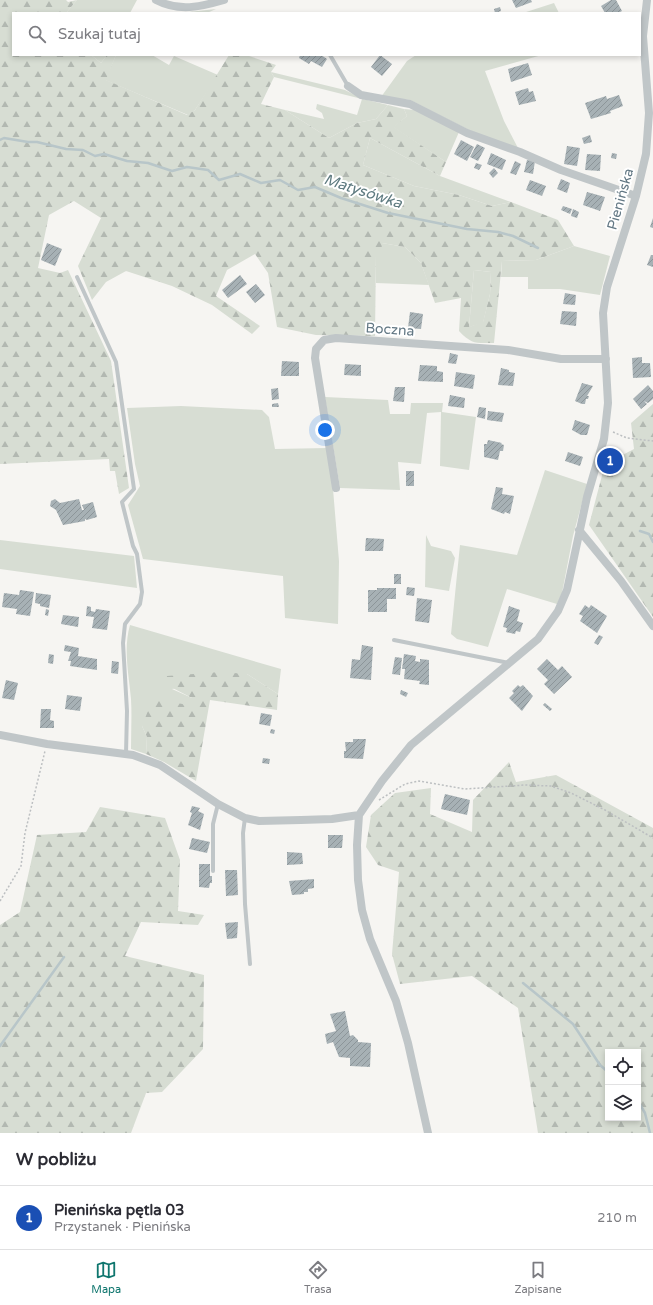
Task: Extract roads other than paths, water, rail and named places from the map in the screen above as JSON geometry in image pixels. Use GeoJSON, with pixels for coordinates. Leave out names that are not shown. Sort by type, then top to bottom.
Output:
{"type":"FeatureCollection","features":[{"type":"Feature","properties":{"kind":"street"},"geometry":{"type":"LineString","coordinates":[[156,0],[178,8],[202,6],[224,0]]}},
{"type":"Feature","properties":{"kind":"street","name":"Pienińska"},"geometry":{"type":"LineString","coordinates":[[359,815],[382,781],[411,745],[538,638],[558,611],[567,590],[580,530],[605,430],[608,403],[603,313],[607,287],[636,196],[646,154],[649,113],[643,36],[647,0]]}},
{"type":"Feature","properties":{"kind":"street"},"geometry":{"type":"LineString","coordinates":[[348,86],[361,95],[410,104],[467,133],[520,152],[561,170],[636,196]]}},
{"type":"Feature","properties":{"kind":"street","name":"Boczna"},"geometry":{"type":"LineString","coordinates":[[336,488],[315,358],[316,349],[324,340],[336,338],[508,350],[561,360],[606,360]]}},
{"type":"Feature","properties":{"kind":"street"},"geometry":{"type":"LineString","coordinates":[[580,530],[653,626]]}},
{"type":"Feature","properties":{"kind":"street"},"geometry":{"type":"LineString","coordinates":[[0,735],[47,744],[126,754],[160,765],[218,804],[245,818],[259,820],[301,820],[332,819],[359,815],[357,844],[362,910],[370,939],[396,1001],[408,1042],[428,1133]]}},
{"type":"Feature","properties":{"kind":"lane"},"geometry":{"type":"LineString","coordinates":[[331,56],[348,86]]}},
{"type":"Feature","properties":{"kind":"lane"},"geometry":{"type":"LineString","coordinates":[[77,277],[116,362],[134,489],[122,502],[133,546],[137,554],[142,592],[140,604],[125,624],[123,643],[127,710],[126,754]]}},
{"type":"Feature","properties":{"kind":"lane"},"geometry":{"type":"LineString","coordinates":[[394,640],[507,661],[509,663]]}},
{"type":"Feature","properties":{"kind":"lane"},"geometry":{"type":"LineString","coordinates":[[213,871],[213,817],[218,804]]}},
{"type":"Feature","properties":{"kind":"lane"},"geometry":{"type":"LineString","coordinates":[[245,818],[243,832],[245,904],[250,964]]}},
{"type":"Feature","properties":{"kind":"waterway","name":"Matysówka"},"geometry":{"type":"LineString","coordinates":[[0,140],[4,138],[37,142],[66,149],[83,150],[95,156],[104,154],[127,161],[148,163],[172,171],[187,167],[208,170],[219,180],[240,174],[261,183],[280,180],[298,190],[315,187],[341,198],[388,213],[467,229],[498,232],[513,236],[538,248]]}},
{"type":"Feature","properties":{"kind":"waterway"},"geometry":{"type":"LineString","coordinates":[[640,531],[649,534],[653,542]]}},
{"type":"Feature","properties":{"kind":"waterway"},"geometry":{"type":"LineString","coordinates":[[0,1046],[64,957]]}},
{"type":"Feature","properties":{"kind":"waterway"},"geometry":{"type":"LineString","coordinates":[[523,983],[573,1024],[600,1065],[605,1069]]}},
{"type":"Feature","properties":{"kind":"waterway"},"geometry":{"type":"LineString","coordinates":[[641,1106],[645,1113],[650,1133]]}},
{"type":"Feature","properties":{"kind":"place","name":"Pienińska pętla 03"},"geometry":{"type":"Point","coordinates":[610,461]}}]}
